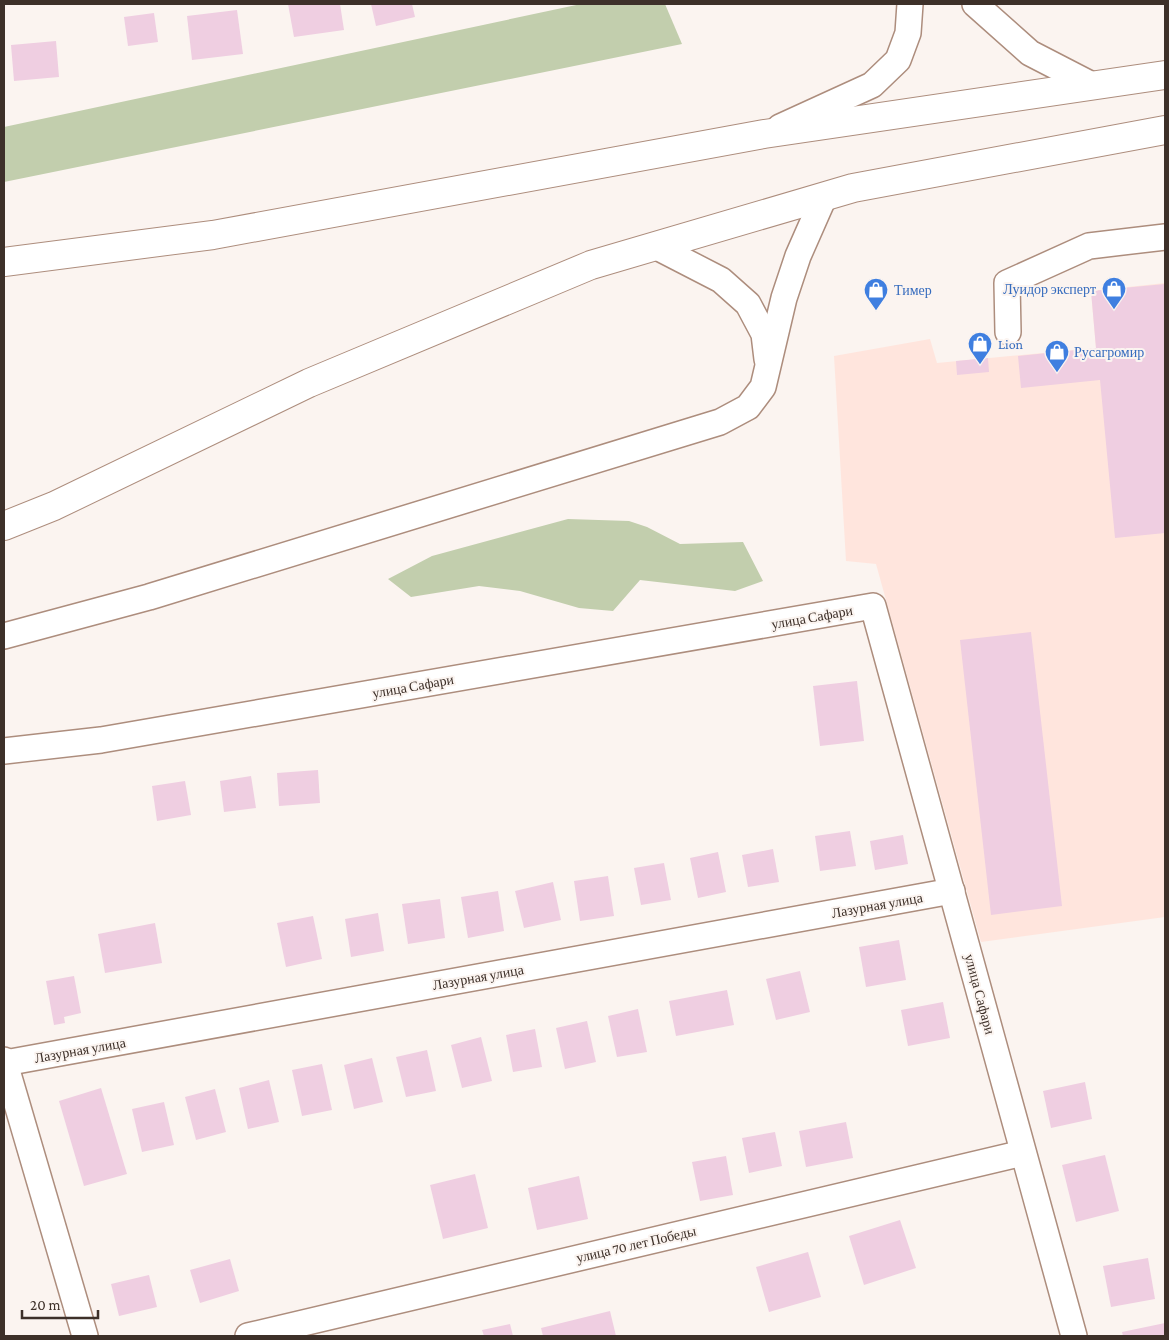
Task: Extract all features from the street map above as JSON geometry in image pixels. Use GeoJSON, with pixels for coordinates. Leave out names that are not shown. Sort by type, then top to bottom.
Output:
{"type":"FeatureCollection","features":[{"type":"Feature","properties":{"kind":"main road"},"geometry":{"type":"LineString","coordinates":[[4,262],[213,235],[764,134],[1165,75]]}},
{"type":"Feature","properties":{"kind":"main road"},"geometry":{"type":"LineString","coordinates":[[4,526],[54,506],[318,379],[591,265],[853,188],[1165,130]]}},
{"type":"Feature","properties":{"kind":"street"},"geometry":{"type":"LineString","coordinates":[[764,134],[872,85],[898,60],[908,33],[910,4]]}},
{"type":"Feature","properties":{"kind":"street"},"geometry":{"type":"LineString","coordinates":[[975,4],[1030,53],[1092,85]]}},
{"type":"Feature","properties":{"kind":"street"},"geometry":{"type":"LineString","coordinates":[[4,636],[149,597],[720,422],[748,407],[763,387],[784,298],[798,256],[824,196]]}},
{"type":"Feature","properties":{"kind":"street"},"geometry":{"type":"LineString","coordinates":[[1008,332],[1007,283],[1089,246],[1165,237]]}},
{"type":"Feature","properties":{"kind":"street"},"geometry":{"type":"LineString","coordinates":[[656,246],[721,280],[748,304],[764,334],[769,366]]}},
{"type":"Feature","properties":{"kind":"street","name":"улица Сафари"},"geometry":{"type":"LineString","coordinates":[[4,751],[110,738],[874,606],[1074,1336]]}},
{"type":"Feature","properties":{"kind":"street","name":"Лазурная улица"},"geometry":{"type":"LineString","coordinates":[[4,1062],[952,891]]}},
{"type":"Feature","properties":{"kind":"street"},"geometry":{"type":"LineString","coordinates":[[4,1062],[85,1336]]}},
{"type":"Feature","properties":{"kind":"street","name":"улица 70 лет Победы"},"geometry":{"type":"LineString","coordinates":[[248,1336],[1024,1153]]}},
{"type":"Feature","properties":{"kind":"shaded area"},"geometry":{"type":"Polygon","coordinates":[[[1165,283],[1165,917],[981,942],[876,564],[846,561],[834,356],[930,339],[937,363],[1096,348],[1091,291],[1165,283]]]}},
{"type":"Feature","properties":{"kind":"green space"},"geometry":{"type":"Polygon","coordinates":[[[581,4],[665,4],[682,44],[4,182],[4,127],[581,4]]]}},
{"type":"Feature","properties":{"kind":"green space"},"geometry":{"type":"Polygon","coordinates":[[[568,519],[629,521],[647,527],[680,544],[743,542],[763,581],[735,591],[640,580],[613,611],[579,608],[520,591],[479,586],[411,597],[388,579],[432,556],[568,519]]]}},
{"type":"Feature","properties":{"kind":"building"},"geometry":{"type":"Polygon","coordinates":[[[288,4],[340,4],[344,30],[294,37],[288,4]]]}},
{"type":"Feature","properties":{"kind":"building"},"geometry":{"type":"Polygon","coordinates":[[[371,4],[412,4],[415,17],[376,26],[371,4]]]}},
{"type":"Feature","properties":{"kind":"building"},"geometry":{"type":"Polygon","coordinates":[[[237,10],[243,54],[192,60],[187,16],[237,10]]]}},
{"type":"Feature","properties":{"kind":"building"},"geometry":{"type":"Polygon","coordinates":[[[154,13],[158,42],[128,46],[124,17],[154,13]]]}},
{"type":"Feature","properties":{"kind":"building"},"geometry":{"type":"Polygon","coordinates":[[[56,41],[59,77],[14,81],[11,45],[56,41]]]}},
{"type":"Feature","properties":{"kind":"building"},"geometry":{"type":"Polygon","coordinates":[[[1165,284],[1165,533],[1115,538],[1100,380],[1021,388],[1018,356],[1096,348],[1091,291],[1165,284]]]}},
{"type":"Feature","properties":{"kind":"building"},"geometry":{"type":"Polygon","coordinates":[[[988,358],[989,372],[957,375],[956,361],[988,358]]]}},
{"type":"Feature","properties":{"kind":"building"},"geometry":{"type":"Polygon","coordinates":[[[1031,632],[1062,906],[991,915],[960,640],[1031,632]]]}},
{"type":"Feature","properties":{"kind":"building"},"geometry":{"type":"Polygon","coordinates":[[[857,681],[864,741],[820,746],[813,686],[857,681]]]}},
{"type":"Feature","properties":{"kind":"building"},"geometry":{"type":"Polygon","coordinates":[[[318,770],[320,803],[279,806],[277,773],[318,770]]]}},
{"type":"Feature","properties":{"kind":"building"},"geometry":{"type":"Polygon","coordinates":[[[251,776],[256,808],[224,812],[220,781],[251,776]]]}},
{"type":"Feature","properties":{"kind":"building"},"geometry":{"type":"Polygon","coordinates":[[[185,781],[191,815],[157,821],[152,786],[185,781]]]}},
{"type":"Feature","properties":{"kind":"building"},"geometry":{"type":"Polygon","coordinates":[[[850,831],[856,866],[820,871],[815,836],[850,831]]]}},
{"type":"Feature","properties":{"kind":"building"},"geometry":{"type":"Polygon","coordinates":[[[903,835],[908,864],[875,870],[870,841],[903,835]]]}},
{"type":"Feature","properties":{"kind":"building"},"geometry":{"type":"Polygon","coordinates":[[[773,849],[779,882],[748,887],[742,855],[773,849]]]}},
{"type":"Feature","properties":{"kind":"building"},"geometry":{"type":"Polygon","coordinates":[[[718,852],[726,892],[698,898],[690,858],[718,852]]]}},
{"type":"Feature","properties":{"kind":"building"},"geometry":{"type":"Polygon","coordinates":[[[664,863],[671,900],[641,905],[634,868],[664,863]]]}},
{"type":"Feature","properties":{"kind":"building"},"geometry":{"type":"Polygon","coordinates":[[[608,876],[614,916],[580,921],[574,881],[608,876]]]}},
{"type":"Feature","properties":{"kind":"building"},"geometry":{"type":"Polygon","coordinates":[[[553,882],[561,920],[524,928],[515,891],[553,882]]]}},
{"type":"Feature","properties":{"kind":"building"},"geometry":{"type":"Polygon","coordinates":[[[498,891],[504,931],[468,938],[461,897],[498,891]]]}},
{"type":"Feature","properties":{"kind":"building"},"geometry":{"type":"Polygon","coordinates":[[[440,899],[445,938],[408,944],[402,904],[440,899]]]}},
{"type":"Feature","properties":{"kind":"building"},"geometry":{"type":"Polygon","coordinates":[[[378,913],[384,951],[351,957],[345,919],[378,913]]]}},
{"type":"Feature","properties":{"kind":"building"},"geometry":{"type":"Polygon","coordinates":[[[313,916],[322,959],[286,967],[277,923],[313,916]]]}},
{"type":"Feature","properties":{"kind":"building"},"geometry":{"type":"Polygon","coordinates":[[[155,923],[162,963],[105,973],[98,934],[155,923]]]}},
{"type":"Feature","properties":{"kind":"building"},"geometry":{"type":"Polygon","coordinates":[[[899,940],[906,980],[866,987],[859,947],[899,940]]]}},
{"type":"Feature","properties":{"kind":"building"},"geometry":{"type":"Polygon","coordinates":[[[800,971],[810,1012],[776,1020],[766,979],[800,971]]]}},
{"type":"Feature","properties":{"kind":"building"},"geometry":{"type":"Polygon","coordinates":[[[74,976],[81,1013],[64,1017],[65,1023],[54,1025],[46,981],[74,976]]]}},
{"type":"Feature","properties":{"kind":"building"},"geometry":{"type":"Polygon","coordinates":[[[727,990],[734,1025],[676,1036],[669,1001],[727,990]]]}},
{"type":"Feature","properties":{"kind":"building"},"geometry":{"type":"Polygon","coordinates":[[[943,1002],[950,1038],[908,1046],[901,1010],[943,1002]]]}},
{"type":"Feature","properties":{"kind":"building"},"geometry":{"type":"Polygon","coordinates":[[[638,1009],[647,1052],[617,1057],[608,1016],[638,1009]]]}},
{"type":"Feature","properties":{"kind":"building"},"geometry":{"type":"Polygon","coordinates":[[[587,1021],[596,1062],[565,1069],[556,1028],[587,1021]]]}},
{"type":"Feature","properties":{"kind":"building"},"geometry":{"type":"Polygon","coordinates":[[[535,1029],[542,1067],[513,1072],[506,1035],[535,1029]]]}},
{"type":"Feature","properties":{"kind":"building"},"geometry":{"type":"Polygon","coordinates":[[[481,1037],[492,1081],[462,1088],[451,1045],[481,1037]]]}},
{"type":"Feature","properties":{"kind":"building"},"geometry":{"type":"Polygon","coordinates":[[[427,1050],[436,1091],[406,1097],[396,1057],[427,1050]]]}},
{"type":"Feature","properties":{"kind":"building"},"geometry":{"type":"Polygon","coordinates":[[[372,1058],[383,1102],[354,1109],[344,1065],[372,1058]]]}},
{"type":"Feature","properties":{"kind":"building"},"geometry":{"type":"Polygon","coordinates":[[[322,1064],[332,1110],[302,1116],[292,1070],[322,1064]]]}},
{"type":"Feature","properties":{"kind":"building"},"geometry":{"type":"Polygon","coordinates":[[[269,1080],[279,1122],[248,1129],[239,1088],[269,1080]]]}},
{"type":"Feature","properties":{"kind":"building"},"geometry":{"type":"Polygon","coordinates":[[[1085,1082],[1092,1119],[1051,1128],[1043,1091],[1085,1082]]]}},
{"type":"Feature","properties":{"kind":"building"},"geometry":{"type":"Polygon","coordinates":[[[101,1088],[127,1174],[84,1186],[59,1101],[101,1088]]]}},
{"type":"Feature","properties":{"kind":"building"},"geometry":{"type":"Polygon","coordinates":[[[215,1089],[226,1132],[196,1140],[185,1097],[215,1089]]]}},
{"type":"Feature","properties":{"kind":"building"},"geometry":{"type":"Polygon","coordinates":[[[164,1102],[174,1145],[142,1152],[132,1109],[164,1102]]]}},
{"type":"Feature","properties":{"kind":"building"},"geometry":{"type":"Polygon","coordinates":[[[846,1122],[853,1158],[806,1167],[799,1131],[846,1122]]]}},
{"type":"Feature","properties":{"kind":"building"},"geometry":{"type":"Polygon","coordinates":[[[775,1132],[782,1166],[749,1173],[742,1138],[775,1132]]]}},
{"type":"Feature","properties":{"kind":"building"},"geometry":{"type":"Polygon","coordinates":[[[1105,1155],[1119,1211],[1076,1222],[1062,1165],[1105,1155]]]}},
{"type":"Feature","properties":{"kind":"building"},"geometry":{"type":"Polygon","coordinates":[[[726,1156],[733,1195],[700,1201],[692,1162],[726,1156]]]}},
{"type":"Feature","properties":{"kind":"building"},"geometry":{"type":"Polygon","coordinates":[[[475,1174],[488,1228],[443,1239],[430,1185],[475,1174]]]}},
{"type":"Feature","properties":{"kind":"building"},"geometry":{"type":"Polygon","coordinates":[[[579,1176],[588,1219],[537,1230],[528,1188],[579,1176]]]}},
{"type":"Feature","properties":{"kind":"building"},"geometry":{"type":"Polygon","coordinates":[[[900,1220],[916,1268],[864,1285],[849,1236],[900,1220]]]}},
{"type":"Feature","properties":{"kind":"building"},"geometry":{"type":"Polygon","coordinates":[[[808,1252],[821,1297],[769,1312],[756,1267],[808,1252]]]}},
{"type":"Feature","properties":{"kind":"building"},"geometry":{"type":"Polygon","coordinates":[[[1148,1258],[1155,1299],[1111,1307],[1103,1266],[1148,1258]]]}},
{"type":"Feature","properties":{"kind":"building"},"geometry":{"type":"Polygon","coordinates":[[[230,1259],[239,1291],[200,1303],[190,1270],[230,1259]]]}},
{"type":"Feature","properties":{"kind":"building"},"geometry":{"type":"Polygon","coordinates":[[[149,1275],[157,1307],[119,1316],[111,1284],[149,1275]]]}},
{"type":"Feature","properties":{"kind":"building"},"geometry":{"type":"Polygon","coordinates":[[[610,1311],[616,1336],[543,1336],[541,1328],[610,1311]]]}},
{"type":"Feature","properties":{"kind":"building"},"geometry":{"type":"Polygon","coordinates":[[[1165,1323],[1165,1336],[1123,1336],[1122,1332],[1165,1323]]]}},
{"type":"Feature","properties":{"kind":"building"},"geometry":{"type":"Polygon","coordinates":[[[510,1324],[513,1336],[484,1336],[482,1330],[510,1324]]]}},
{"type":"Feature","properties":{"kind":"place","name":"Луидор эксперт"},"geometry":{"type":"Point","coordinates":[1114,310]}},
{"type":"Feature","properties":{"kind":"place","name":"Тимер"},"geometry":{"type":"Point","coordinates":[876,311]}},
{"type":"Feature","properties":{"kind":"place","name":"Lion"},"geometry":{"type":"Point","coordinates":[980,365]}},
{"type":"Feature","properties":{"kind":"place","name":"Русагромир"},"geometry":{"type":"Point","coordinates":[1057,373]}}]}
